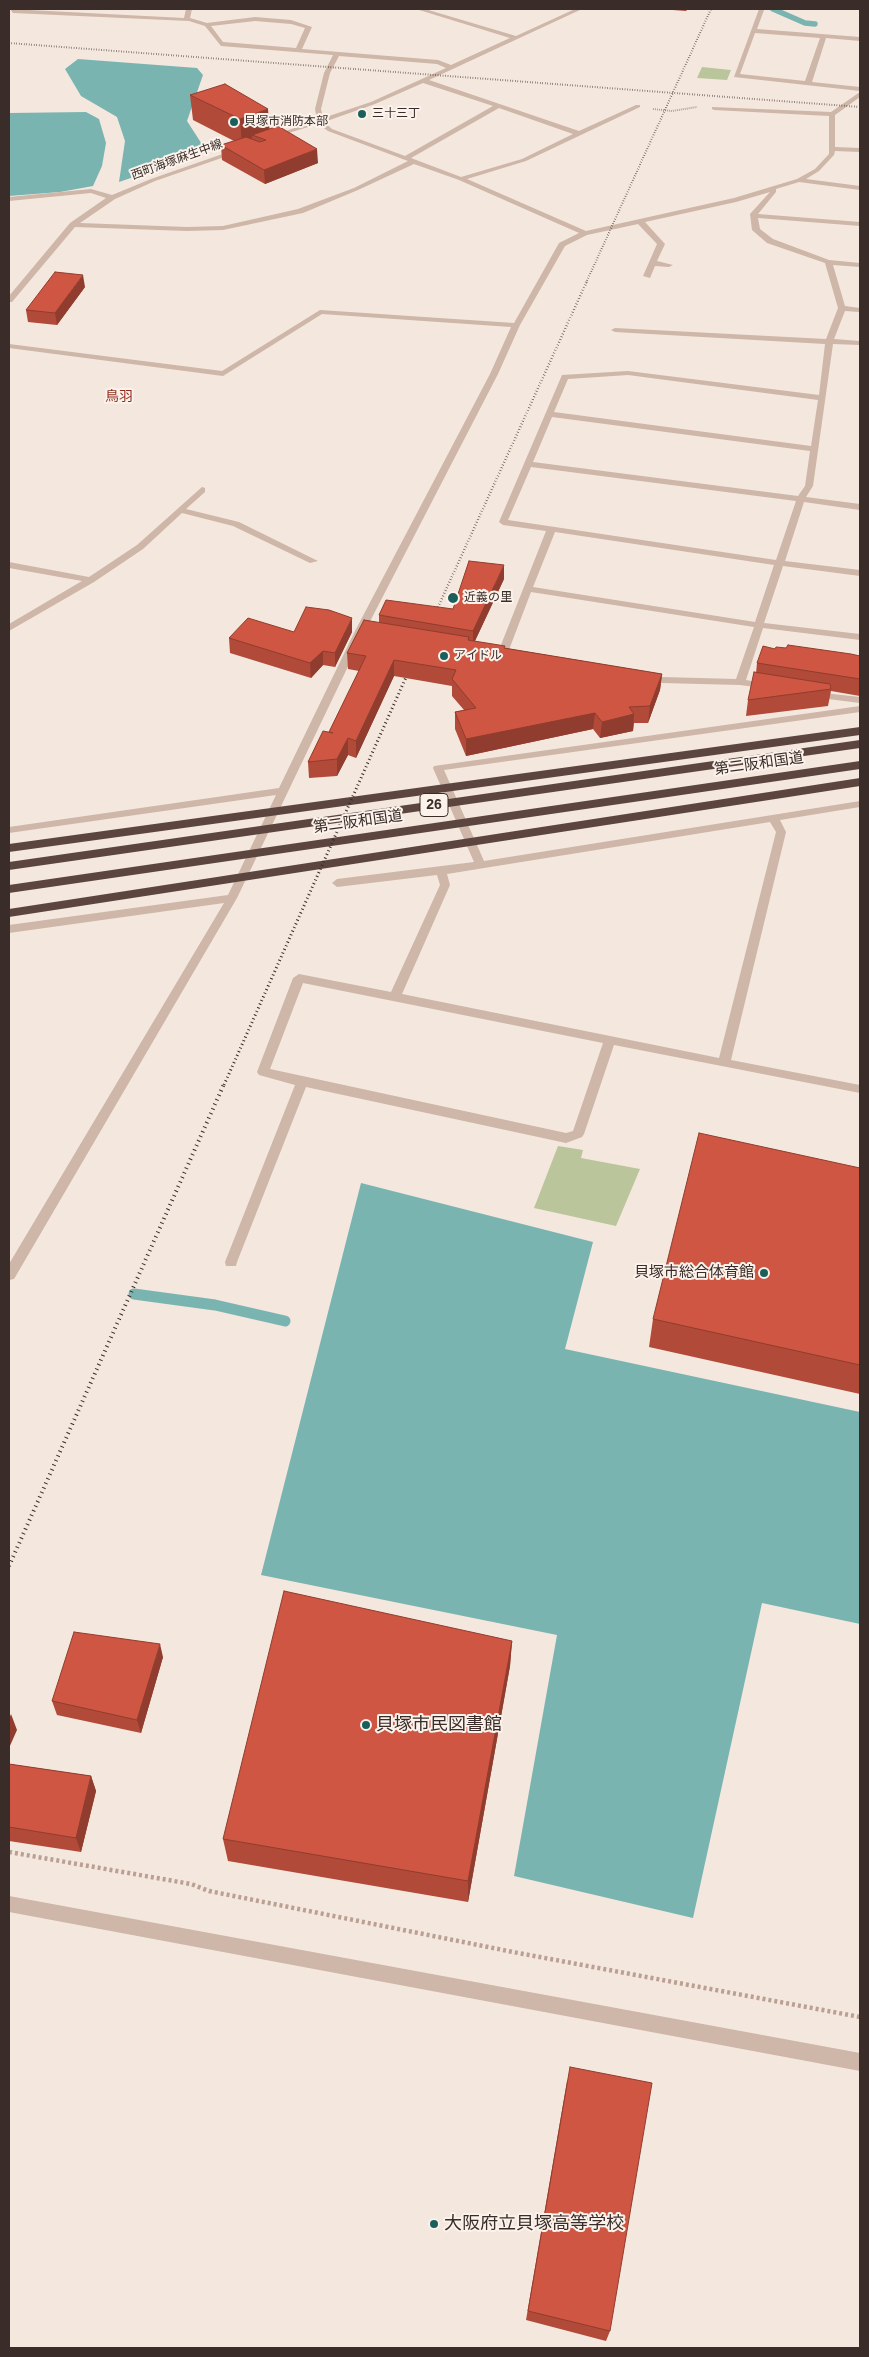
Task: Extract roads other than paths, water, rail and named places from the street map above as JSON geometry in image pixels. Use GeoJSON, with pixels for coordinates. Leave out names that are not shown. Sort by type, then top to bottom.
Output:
{"type":"FeatureCollection","features":[{"type":"Feature","properties":{"kind":"highway"},"geometry":{"type":"LineString","coordinates":[[9,848],[860,731]]}},
{"type":"Feature","properties":{"kind":"highway","name":"第二阪和国道"},"geometry":{"type":"LineString","coordinates":[[9,866],[860,744]]}},
{"type":"Feature","properties":{"kind":"highway","name":"第二阪和国道"},"geometry":{"type":"LineString","coordinates":[[9,889],[860,765]]}},
{"type":"Feature","properties":{"kind":"highway"},"geometry":{"type":"LineString","coordinates":[[9,913],[854,783]]}},
{"type":"Feature","properties":{"kind":"street"},"geometry":{"type":"LineString","coordinates":[[13,9],[187,19],[207,26],[255,19],[290,22],[309,27],[298,50]]}},
{"type":"Feature","properties":{"kind":"street"},"geometry":{"type":"LineString","coordinates":[[187,19],[189,9]]}},
{"type":"Feature","properties":{"kind":"street"},"geometry":{"type":"LineString","coordinates":[[419,9],[517,38]]}},
{"type":"Feature","properties":{"kind":"street"},"geometry":{"type":"LineString","coordinates":[[271,139],[373,103],[425,81],[579,9]]}},
{"type":"Feature","properties":{"kind":"street"},"geometry":{"type":"LineString","coordinates":[[761,10],[736,76],[860,89]]}},
{"type":"Feature","properties":{"kind":"street"},"geometry":{"type":"LineString","coordinates":[[207,26],[221,44],[438,62],[452,68]]}},
{"type":"Feature","properties":{"kind":"street"},"geometry":{"type":"LineString","coordinates":[[754,31],[860,39]]}},
{"type":"Feature","properties":{"kind":"street"},"geometry":{"type":"LineString","coordinates":[[808,83],[824,36]]}},
{"type":"Feature","properties":{"kind":"street"},"geometry":{"type":"LineString","coordinates":[[337,53],[327,73],[321,93],[318,109],[320,123],[330,130],[414,161],[585,233]]}},
{"type":"Feature","properties":{"kind":"street"},"geometry":{"type":"LineString","coordinates":[[425,81],[580,134]]}},
{"type":"Feature","properties":{"kind":"street"},"geometry":{"type":"LineString","coordinates":[[714,108],[835,110],[860,94]]}},
{"type":"Feature","properties":{"kind":"street"},"geometry":{"type":"LineString","coordinates":[[406,158],[498,106]]}},
{"type":"Feature","properties":{"kind":"street"},"geometry":{"type":"LineString","coordinates":[[461,180],[524,160],[638,106]]}},
{"type":"Feature","properties":{"kind":"street"},"geometry":{"type":"LineString","coordinates":[[9,1275],[232,898],[283,791],[494,374],[516,325],[562,245],[585,233],[736,200],[799,180],[817,170],[832,154],[835,110]]}},
{"type":"Feature","properties":{"kind":"street","name":"西町海塚麻生中線"},"geometry":{"type":"LineString","coordinates":[[9,300],[73,225],[112,197],[153,180],[244,148]]}},
{"type":"Feature","properties":{"kind":"street"},"geometry":{"type":"LineString","coordinates":[[833,148],[860,150]]}},
{"type":"Feature","properties":{"kind":"street"},"geometry":{"type":"LineString","coordinates":[[73,225],[187,229],[223,228],[300,211],[356,189],[414,161]]}},
{"type":"Feature","properties":{"kind":"street"},"geometry":{"type":"LineString","coordinates":[[799,180],[860,188]]}},
{"type":"Feature","properties":{"kind":"street"},"geometry":{"type":"LineString","coordinates":[[776,188],[765,199],[754,216],[756,230],[764,238],[828,262],[860,265]]}},
{"type":"Feature","properties":{"kind":"street"},"geometry":{"type":"LineString","coordinates":[[9,199],[91,191],[112,197]]}},
{"type":"Feature","properties":{"kind":"street"},"geometry":{"type":"LineString","coordinates":[[754,216],[860,224]]}},
{"type":"Feature","properties":{"kind":"street"},"geometry":{"type":"LineString","coordinates":[[640,220],[661,244],[646,276]]}},
{"type":"Feature","properties":{"kind":"street"},"geometry":{"type":"LineString","coordinates":[[740,682],[801,499],[809,486],[829,341],[842,308],[828,262]]}},
{"type":"Feature","properties":{"kind":"street"},"geometry":{"type":"LineString","coordinates":[[652,263],[669,265]]}},
{"type":"Feature","properties":{"kind":"street"},"geometry":{"type":"LineString","coordinates":[[842,308],[860,310]]}},
{"type":"Feature","properties":{"kind":"street"},"geometry":{"type":"LineString","coordinates":[[9,346],[223,374],[320,312],[516,325]]}},
{"type":"Feature","properties":{"kind":"street"},"geometry":{"type":"LineString","coordinates":[[615,330],[860,343]]}},
{"type":"Feature","properties":{"kind":"street"},"geometry":{"type":"LineString","coordinates":[[822,398],[628,373],[565,377],[503,522],[860,573]]}},
{"type":"Feature","properties":{"kind":"street"},"geometry":{"type":"LineString","coordinates":[[549,414],[814,448]]}},
{"type":"Feature","properties":{"kind":"street"},"geometry":{"type":"LineString","coordinates":[[528,464],[860,507]]}},
{"type":"Feature","properties":{"kind":"street"},"geometry":{"type":"LineString","coordinates":[[9,628],[91,580],[140,547],[202,490]]}},
{"type":"Feature","properties":{"kind":"street"},"geometry":{"type":"LineString","coordinates":[[180,510],[236,524],[313,561]]}},
{"type":"Feature","properties":{"kind":"street"},"geometry":{"type":"LineString","coordinates":[[502,655],[551,530]]}},
{"type":"Feature","properties":{"kind":"street"},"geometry":{"type":"LineString","coordinates":[[9,565],[91,580]]}},
{"type":"Feature","properties":{"kind":"street"},"geometry":{"type":"LineString","coordinates":[[529,589],[759,625],[860,637]]}},
{"type":"Feature","properties":{"kind":"street"},"geometry":{"type":"LineString","coordinates":[[634,675],[662,680],[740,682],[777,688]]}},
{"type":"Feature","properties":{"kind":"street"},"geometry":{"type":"LineString","coordinates":[[805,693],[860,700]]}},
{"type":"Feature","properties":{"kind":"street"},"geometry":{"type":"LineString","coordinates":[[480,864],[438,768],[860,709]]}},
{"type":"Feature","properties":{"kind":"street"},"geometry":{"type":"LineString","coordinates":[[9,830],[283,791]]}},
{"type":"Feature","properties":{"kind":"street"},"geometry":{"type":"LineString","coordinates":[[337,883],[441,871],[860,804]]}},
{"type":"Feature","properties":{"kind":"street"},"geometry":{"type":"LineString","coordinates":[[724,1063],[781,832],[773,817]]}},
{"type":"Feature","properties":{"kind":"street"},"geometry":{"type":"LineString","coordinates":[[395,997],[444,885],[441,871]]}},
{"type":"Feature","properties":{"kind":"street"},"geometry":{"type":"LineString","coordinates":[[9,929],[232,898]]}},
{"type":"Feature","properties":{"kind":"street"},"geometry":{"type":"LineString","coordinates":[[610,1040],[578,1134],[566,1138],[263,1072],[299,978],[860,1089]]}},
{"type":"Feature","properties":{"kind":"street"},"geometry":{"type":"LineString","coordinates":[[230,1262],[302,1082]]}},
{"type":"Feature","properties":{"kind":"street"},"geometry":{"type":"LineString","coordinates":[[9,1904],[860,2062]]}},
{"type":"Feature","properties":{"kind":"water"},"geometry":{"type":"Polygon","coordinates":[[[78,59],[197,68],[203,75],[187,121],[207,152],[119,182],[125,141],[117,117],[81,96],[65,69],[78,59]]]}},
{"type":"Feature","properties":{"kind":"water"},"geometry":{"type":"Polygon","coordinates":[[[86,112],[99,119],[106,143],[102,166],[93,186],[60,192],[9,196],[9,113],[86,112]]]}},
{"type":"Feature","properties":{"kind":"water"},"geometry":{"type":"Polygon","coordinates":[[[361,1183],[593,1242],[565,1349],[860,1412],[860,1624],[762,1603],[693,1918],[514,1876],[557,1635],[261,1575],[361,1183]]]}},
{"type":"Feature","properties":{"kind":"waterway"},"geometry":{"type":"LineString","coordinates":[[773,9],[805,23],[815,24]]}},
{"type":"Feature","properties":{"kind":"waterway"},"geometry":{"type":"LineString","coordinates":[[134,1294],[215,1305],[285,1321]]}},
{"type":"Feature","properties":{"kind":"railway"},"geometry":{"type":"LineString","coordinates":[[673,93],[711,9]]}},
{"type":"Feature","properties":{"kind":"railway"},"geometry":{"type":"LineString","coordinates":[[9,43],[673,93]]}},
{"type":"Feature","properties":{"kind":"railway"},"geometry":{"type":"LineString","coordinates":[[586,283],[673,93]]}},
{"type":"Feature","properties":{"kind":"railway"},"geometry":{"type":"LineString","coordinates":[[673,93],[860,107]]}},
{"type":"Feature","properties":{"kind":"railway"},"geometry":{"type":"LineString","coordinates":[[433,618],[587,281]]}},
{"type":"Feature","properties":{"kind":"railway"},"geometry":{"type":"LineString","coordinates":[[224,1085],[411,666]]}},
{"type":"Feature","properties":{"kind":"railway"},"geometry":{"type":"LineString","coordinates":[[9,1566],[224,1084]]}},
{"type":"Feature","properties":{"kind":"place","name":"三十三丁"},"geometry":{"type":"Point","coordinates":[362,114]}},
{"type":"Feature","properties":{"kind":"place","name":"貝塚市消防本部"},"geometry":{"type":"Point","coordinates":[234,122]}},
{"type":"Feature","properties":{"kind":"place","name":"近義の里"},"geometry":{"type":"Point","coordinates":[453,598]}},
{"type":"Feature","properties":{"kind":"place","name":"アイドル"},"geometry":{"type":"Point","coordinates":[444,656]}},
{"type":"Feature","properties":{"kind":"place","name":"貝塚市総合体育館"},"geometry":{"type":"Point","coordinates":[764,1273]}},
{"type":"Feature","properties":{"kind":"place","name":"貝塚市民図書館"},"geometry":{"type":"Point","coordinates":[366,1725]}},
{"type":"Feature","properties":{"kind":"place","name":"大阪府立貝塚高等学校"},"geometry":{"type":"Point","coordinates":[434,2224]}},
{"type":"Feature","properties":{"kind":"district","name":"鳥羽"},"geometry":{"type":"Point","coordinates":[119,397]}}]}
